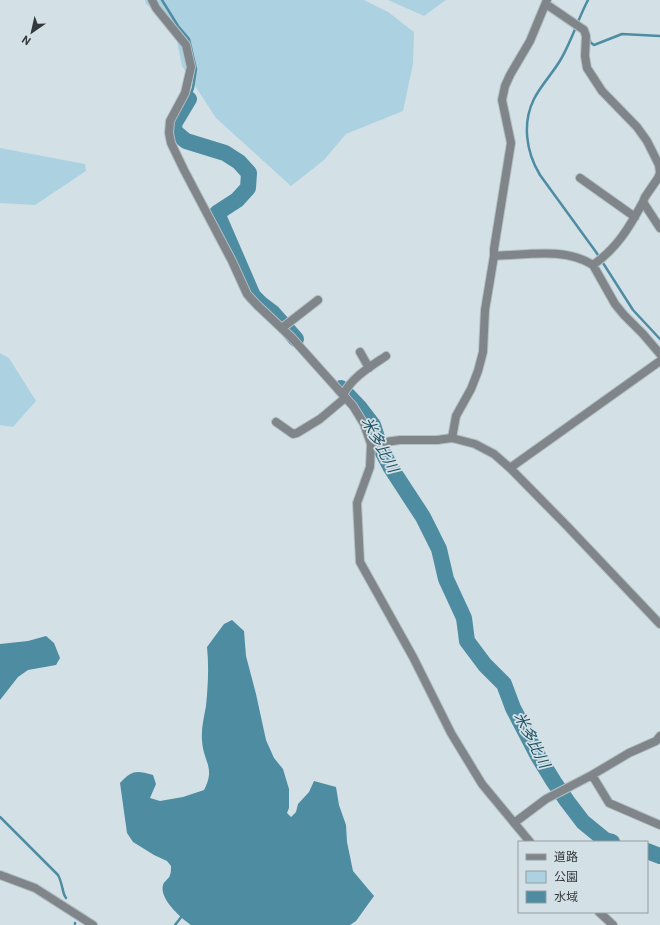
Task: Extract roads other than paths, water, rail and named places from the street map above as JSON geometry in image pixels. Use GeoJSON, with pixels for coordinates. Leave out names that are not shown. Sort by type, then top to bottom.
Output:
{"type":"FeatureCollection","features":[{"type":"Feature","properties":{"kind":"street"},"geometry":{"type":"LineString","coordinates":[[152,0],[156,8],[186,45],[190,67],[185,93],[170,121],[168,133],[171,143],[232,261],[247,294],[282,328],[344,396],[353,406],[364,424],[371,444],[370,467],[357,502],[360,562],[413,657],[451,733],[482,784],[529,841]]}},
{"type":"Feature","properties":{"kind":"street"},"geometry":{"type":"LineString","coordinates":[[452,438],[456,416],[473,383],[483,352],[485,310],[511,144],[502,100],[510,75],[530,41],[547,2],[584,30],[586,36],[585,56],[587,68],[602,91],[638,127],[658,158],[660,173],[635,217],[615,246],[607,255],[593,265]]}},
{"type":"Feature","properties":{"kind":"street"},"geometry":{"type":"LineString","coordinates":[[580,178],[635,217]]}},
{"type":"Feature","properties":{"kind":"street"},"geometry":{"type":"LineString","coordinates":[[643,202],[660,228]]}},
{"type":"Feature","properties":{"kind":"street"},"geometry":{"type":"LineString","coordinates":[[494,256],[554,254],[575,257],[593,265],[615,304],[660,354]]}},
{"type":"Feature","properties":{"kind":"street"},"geometry":{"type":"LineString","coordinates":[[282,328],[318,300]]}},
{"type":"Feature","properties":{"kind":"street"},"geometry":{"type":"LineString","coordinates":[[360,352],[369,368]]}},
{"type":"Feature","properties":{"kind":"street"},"geometry":{"type":"LineString","coordinates":[[276,422],[293,434],[320,419],[344,396],[348,386],[359,375],[386,356]]}},
{"type":"Feature","properties":{"kind":"street"},"geometry":{"type":"LineString","coordinates":[[510,468],[660,361]]}},
{"type":"Feature","properties":{"kind":"street"},"geometry":{"type":"LineString","coordinates":[[371,444],[400,440],[437,440],[452,438],[475,444],[494,454],[510,468],[660,624]]}},
{"type":"Feature","properties":{"kind":"street"},"geometry":{"type":"LineString","coordinates":[[514,823],[546,799],[592,775],[629,753],[656,741],[660,736]]}},
{"type":"Feature","properties":{"kind":"street"},"geometry":{"type":"LineString","coordinates":[[592,775],[609,803],[660,826]]}},
{"type":"Feature","properties":{"kind":"street"},"geometry":{"type":"LineString","coordinates":[[0,875],[35,888],[93,925]]}},
{"type":"Feature","properties":{"kind":"street"},"geometry":{"type":"LineString","coordinates":[[600,913],[613,925]]}},
{"type":"Feature","properties":{"kind":"water"},"geometry":{"type":"Polygon","coordinates":[[[232,620],[244,631],[246,656],[266,740],[274,758],[283,769],[289,789],[289,808],[287,813],[291,817],[296,812],[298,804],[309,792],[314,781],[336,787],[339,805],[346,825],[347,842],[353,871],[374,896],[356,921],[350,925],[191,925],[172,908],[164,896],[163,885],[171,873],[171,866],[167,861],[133,842],[127,833],[120,783],[131,773],[142,772],[153,775],[156,784],[150,798],[160,801],[183,797],[204,790],[209,776],[202,736],[208,684],[207,647],[224,624],[232,620]]]}},
{"type":"Feature","properties":{"kind":"water"},"geometry":{"type":"Polygon","coordinates":[[[46,636],[54,643],[60,658],[56,665],[28,670],[18,677],[0,700],[0,644],[28,641],[46,636]]]}},
{"type":"Feature","properties":{"kind":"waterway"},"geometry":{"type":"LineString","coordinates":[[162,0],[178,26],[189,39],[196,69],[193,88],[189,99]]}},
{"type":"Feature","properties":{"kind":"waterway"},"geometry":{"type":"LineString","coordinates":[[588,0],[565,52],[537,94],[530,108],[527,137],[531,157],[540,175],[596,252],[633,310],[660,339]]}},
{"type":"Feature","properties":{"kind":"waterway"},"geometry":{"type":"LineString","coordinates":[[590,40],[590,42],[594,45],[622,34],[660,36]]}},
{"type":"Feature","properties":{"kind":"waterway","name":"米多比川"},"geometry":{"type":"LineString","coordinates":[[189,99],[174,124],[175,132],[186,141],[225,153],[239,162],[249,173],[248,188],[237,200],[217,213],[253,296],[273,313],[296,339]]}},
{"type":"Feature","properties":{"kind":"waterway","name":"米多比川"},"geometry":{"type":"LineString","coordinates":[[341,388],[360,408],[373,425],[380,447],[391,468],[423,517],[439,549],[446,579],[464,618],[467,641],[485,665],[504,684],[513,708],[538,756],[567,801],[583,822],[605,840],[608,841]]}},
{"type":"Feature","properties":{"kind":"waterway"},"geometry":{"type":"LineString","coordinates":[[0,817],[58,875],[66,898]]}},
{"type":"Feature","properties":{"kind":"waterway","name":"米多比川"},"geometry":{"type":"LineString","coordinates":[[648,851],[660,856]]}},
{"type":"Feature","properties":{"kind":"waterway"},"geometry":{"type":"LineString","coordinates":[[175,925],[182,916]]}}]}
